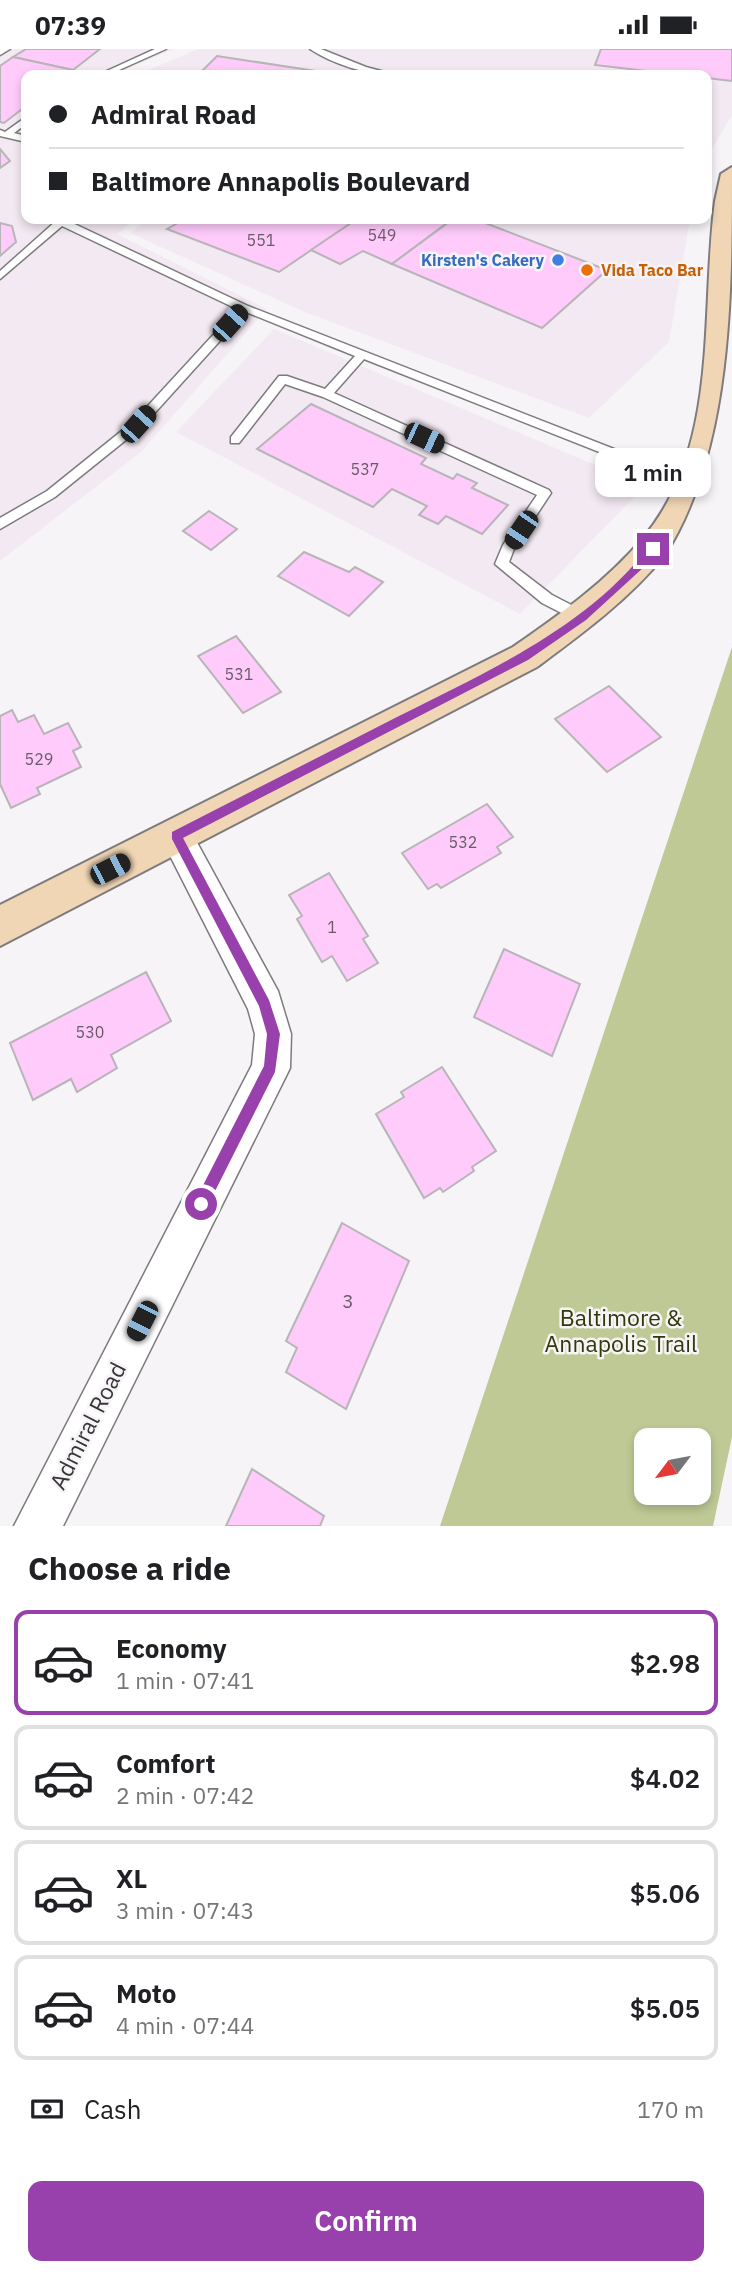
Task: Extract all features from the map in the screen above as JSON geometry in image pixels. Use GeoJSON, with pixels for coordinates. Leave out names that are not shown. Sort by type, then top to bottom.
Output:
{"type":"FeatureCollection","features":[{"type":"Feature","properties":{"kind":"street"},"geometry":{"type":"LineString","coordinates":[[0,926],[525,657],[582,617],[641,564],[676,520],[706,448],[715,386],[732,174]]}},
{"type":"Feature","properties":{"kind":"street","name":"Admiral Road"},"geometry":{"type":"LineString","coordinates":[[38,1526],[271,1067],[273,1034],[265,1004],[176,836]]}},
{"type":"Feature","properties":{"kind":"lane"},"geometry":{"type":"LineString","coordinates":[[0,53],[6,49]]}},
{"type":"Feature","properties":{"kind":"lane"},"geometry":{"type":"LineString","coordinates":[[114,70],[162,49]]}},
{"type":"Feature","properties":{"kind":"lane"},"geometry":{"type":"LineString","coordinates":[[314,49],[370,70]]}},
{"type":"Feature","properties":{"kind":"lane"},"geometry":{"type":"LineString","coordinates":[[3,134],[21,123]]}},
{"type":"Feature","properties":{"kind":"lane"},"geometry":{"type":"LineString","coordinates":[[3,134],[21,138]]}},
{"type":"Feature","properties":{"kind":"lane"},"geometry":{"type":"LineString","coordinates":[[0,277],[56,224]]}},
{"type":"Feature","properties":{"kind":"lane"},"geometry":{"type":"LineString","coordinates":[[68,224],[244,308],[692,484]]}},
{"type":"Feature","properties":{"kind":"lane"},"geometry":{"type":"LineString","coordinates":[[0,524],[51,494],[138,424],[244,308]]}},
{"type":"Feature","properties":{"kind":"lane"},"geometry":{"type":"LineString","coordinates":[[327,394],[363,354]]}},
{"type":"Feature","properties":{"kind":"lane"},"geometry":{"type":"LineString","coordinates":[[235,440],[284,379],[327,394],[545,493],[508,548],[502,564],[514,576],[547,599],[582,617]]}},
{"type":"Feature","properties":{"kind":"shaded area"},"geometry":{"type":"Polygon","coordinates":[[[0,49],[174,49],[125,70],[21,70],[21,224],[130,224],[117,234],[267,309],[141,452],[0,561],[0,49]]]}},
{"type":"Feature","properties":{"kind":"shaded area"},"geometry":{"type":"Polygon","coordinates":[[[198,49],[732,49],[732,115],[712,149],[712,70],[149,70],[198,49]]]}},
{"type":"Feature","properties":{"kind":"shaded area"},"geometry":{"type":"Polygon","coordinates":[[[142,224],[689,224],[669,342],[589,418],[307,313],[130,233],[142,224]]]}},
{"type":"Feature","properties":{"kind":"shaded area"},"geometry":{"type":"Polygon","coordinates":[[[274,329],[645,486],[520,614],[176,432],[274,329]]]}},
{"type":"Feature","properties":{"kind":"green space","name":"Baltimore & Annapolis Trail"},"geometry":{"type":"Polygon","coordinates":[[[732,647],[732,1437],[713,1526],[440,1526],[732,647]]]}},
{"type":"Feature","properties":{"kind":"building"},"geometry":{"type":"Polygon","coordinates":[[[26,49],[100,49],[73,70],[13,57],[26,49]]]}},
{"type":"Feature","properties":{"kind":"building"},"geometry":{"type":"Polygon","coordinates":[[[601,49],[732,49],[732,81],[712,79],[712,70],[638,70],[595,65],[601,49]]]}},
{"type":"Feature","properties":{"kind":"building"},"geometry":{"type":"Polygon","coordinates":[[[217,56],[309,70],[203,70],[217,56]]]}},
{"type":"Feature","properties":{"kind":"building"},"geometry":{"type":"Polygon","coordinates":[[[13,57],[73,70],[21,70],[21,110],[4,123],[0,122],[0,66],[13,57]]]}},
{"type":"Feature","properties":{"kind":"building"},"geometry":{"type":"Polygon","coordinates":[[[0,149],[10,161],[0,168],[0,149]]]}},
{"type":"Feature","properties":{"kind":"building"},"geometry":{"type":"Polygon","coordinates":[[[0,223],[12,226],[16,242],[0,256],[0,223]]]}},
{"type":"Feature","properties":{"kind":"building"},"geometry":{"type":"Polygon","coordinates":[[[176,224],[350,224],[279,272],[167,229],[176,224]]]}},
{"type":"Feature","properties":{"kind":"building"},"geometry":{"type":"Polygon","coordinates":[[[350,224],[446,224],[392,264],[363,251],[340,264],[311,250],[350,224]]]}},
{"type":"Feature","properties":{"kind":"building"},"geometry":{"type":"Polygon","coordinates":[[[446,224],[488,224],[607,270],[542,328],[392,264],[446,224]]]}},
{"type":"Feature","properties":{"kind":"building"},"geometry":{"type":"Polygon","coordinates":[[[311,404],[426,458],[421,464],[453,479],[457,474],[477,483],[472,488],[508,505],[482,534],[446,516],[438,524],[419,515],[427,506],[392,489],[373,507],[257,449],[311,404]]]}},
{"type":"Feature","properties":{"kind":"building"},"geometry":{"type":"Polygon","coordinates":[[[209,511],[237,529],[211,550],[183,531],[209,511]]]}},
{"type":"Feature","properties":{"kind":"building"},"geometry":{"type":"Polygon","coordinates":[[[304,552],[349,572],[355,567],[383,582],[349,616],[278,576],[304,552]]]}},
{"type":"Feature","properties":{"kind":"building"},"geometry":{"type":"Polygon","coordinates":[[[236,636],[281,692],[243,713],[198,656],[236,636]]]}},
{"type":"Feature","properties":{"kind":"building"},"geometry":{"type":"Polygon","coordinates":[[[609,686],[661,737],[607,772],[555,719],[609,686]]]}},
{"type":"Feature","properties":{"kind":"building"},"geometry":{"type":"Polygon","coordinates":[[[12,710],[18,722],[34,715],[44,734],[68,723],[81,747],[73,751],[81,767],[37,788],[40,794],[11,808],[0,784],[0,716],[12,710]]]}},
{"type":"Feature","properties":{"kind":"building"},"geometry":{"type":"Polygon","coordinates":[[[487,804],[513,837],[497,847],[501,853],[441,888],[437,884],[428,889],[402,853],[487,804]]]}},
{"type":"Feature","properties":{"kind":"building"},"geometry":{"type":"Polygon","coordinates":[[[329,873],[368,936],[363,939],[378,963],[347,981],[332,956],[322,962],[297,919],[302,916],[289,895],[329,873]]]}},
{"type":"Feature","properties":{"kind":"building"},"geometry":{"type":"Polygon","coordinates":[[[504,949],[580,984],[552,1056],[474,1017],[504,949]]]}},
{"type":"Feature","properties":{"kind":"building"},"geometry":{"type":"Polygon","coordinates":[[[146,972],[171,1021],[111,1055],[117,1068],[77,1092],[71,1079],[33,1100],[10,1043],[146,972]]]}},
{"type":"Feature","properties":{"kind":"building"},"geometry":{"type":"Polygon","coordinates":[[[442,1067],[496,1151],[472,1167],[474,1171],[443,1192],[440,1188],[424,1198],[376,1114],[404,1097],[401,1092],[442,1067]]]}},
{"type":"Feature","properties":{"kind":"building"},"geometry":{"type":"Polygon","coordinates":[[[342,1223],[409,1261],[346,1409],[286,1372],[297,1348],[286,1341],[342,1223]]]}},
{"type":"Feature","properties":{"kind":"building"},"geometry":{"type":"Polygon","coordinates":[[[252,1469],[324,1516],[320,1526],[226,1526],[252,1469]]]}},
{"type":"Feature","properties":{"kind":"place","name":"Kirsten's Cakery"},"geometry":{"type":"Point","coordinates":[558,260]}},
{"type":"Feature","properties":{"kind":"place","name":"Vida Taco Bar"},"geometry":{"type":"Point","coordinates":[587,270]}},
{"type":"Feature","properties":{"kind":"route"},"geometry":{"type":"LineString","coordinates":[[201,1204],[271,1067],[273,1034],[265,1004],[176,836],[525,657],[582,617],[641,564],[653,549]]}}]}
